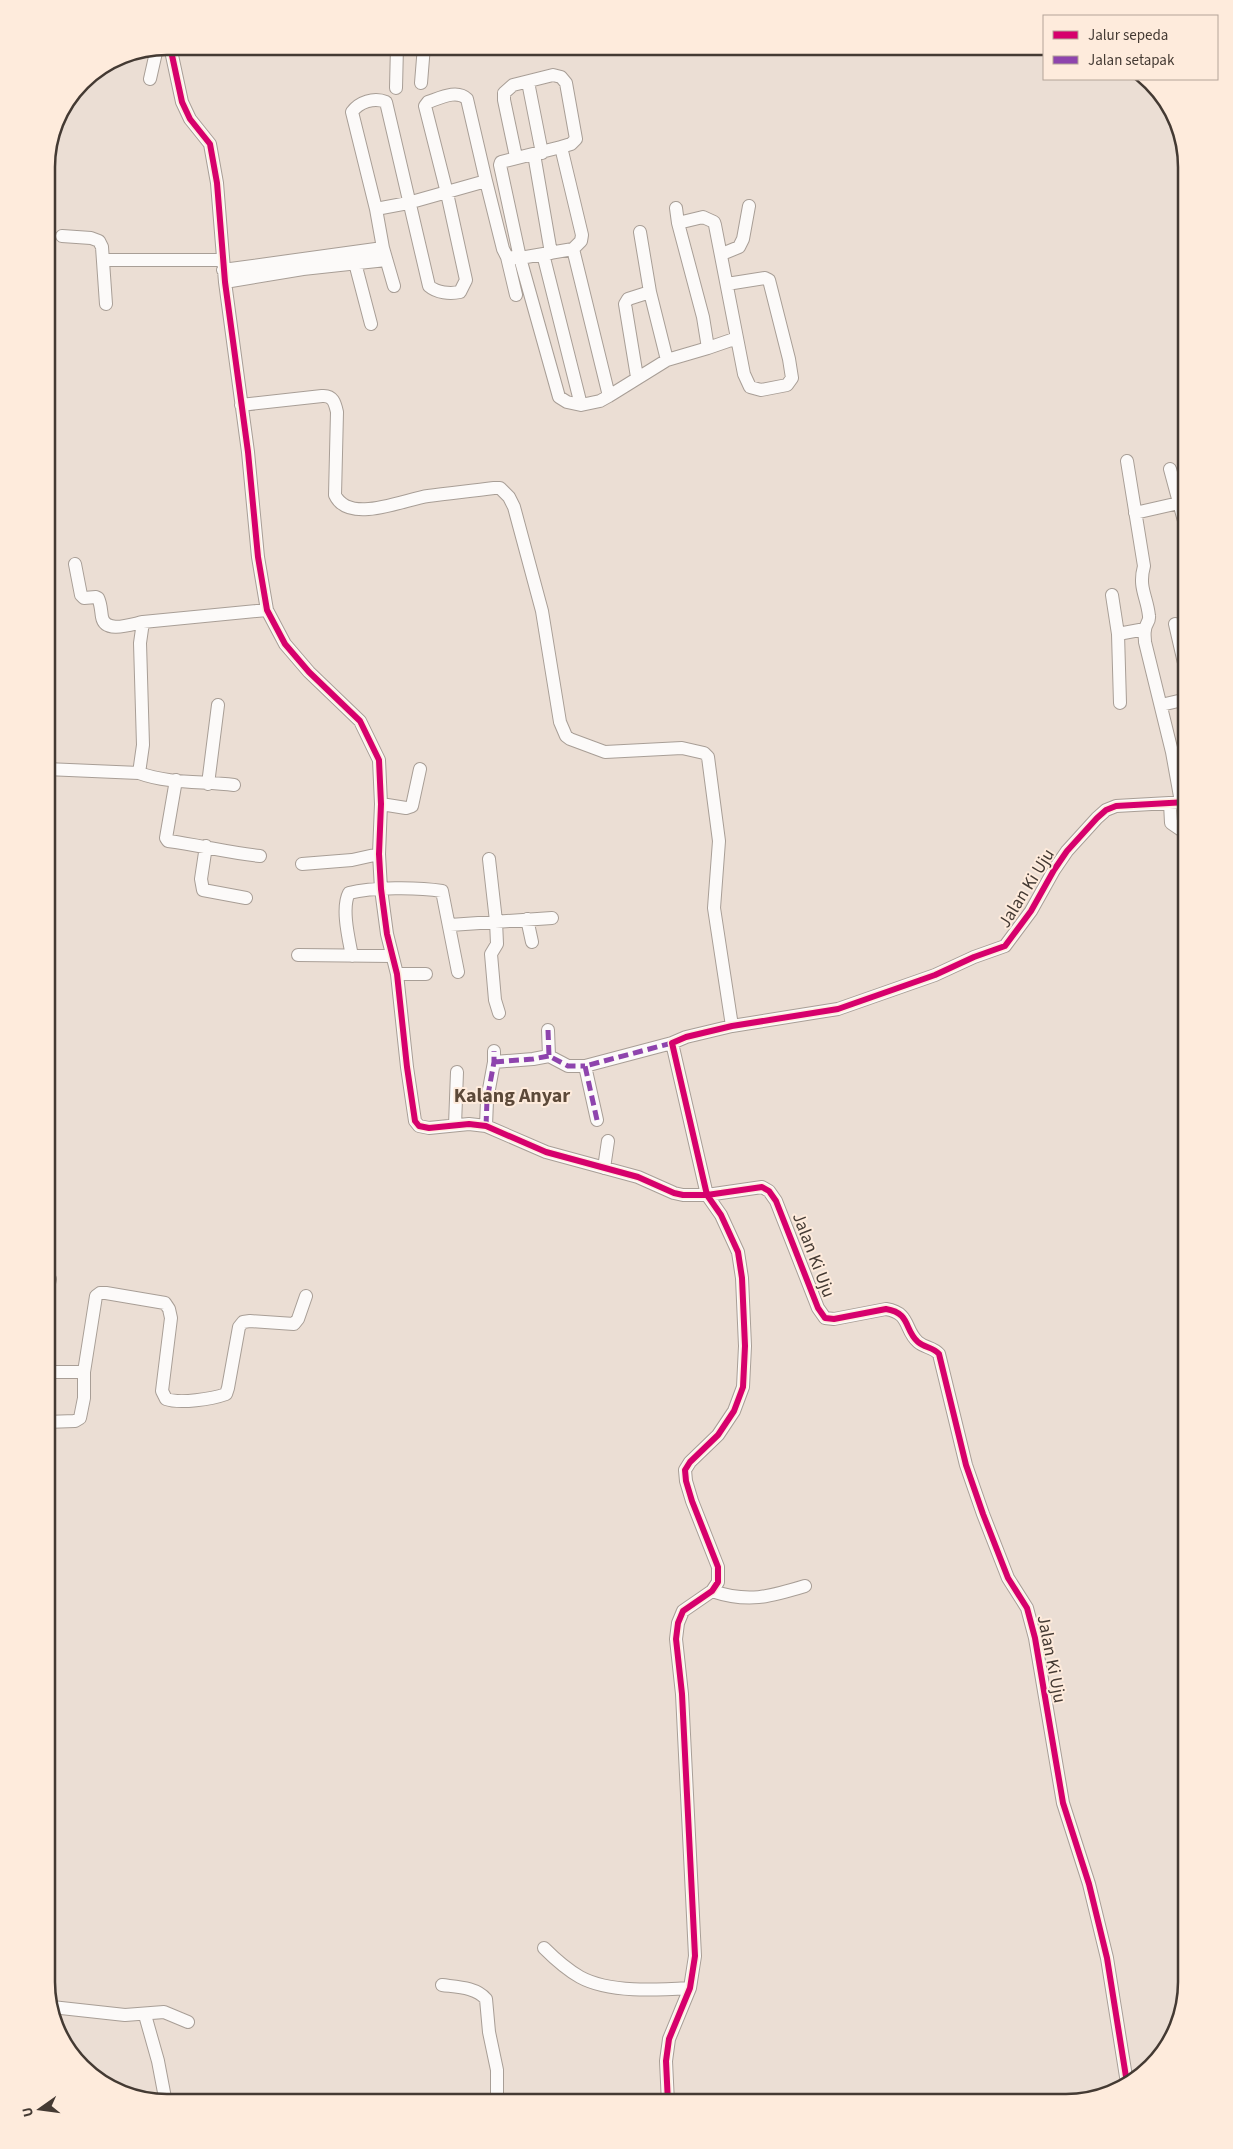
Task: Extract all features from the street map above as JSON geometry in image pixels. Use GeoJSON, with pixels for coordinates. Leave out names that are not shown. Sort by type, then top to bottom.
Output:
{"type":"FeatureCollection","features":[{"type":"Feature","properties":{"kind":"street"},"geometry":{"type":"LineString","coordinates":[[172,55],[182,102],[190,119],[210,144],[217,183],[223,270],[241,405],[258,558],[267,610],[285,644],[309,672],[360,721],[379,760],[381,889],[387,934],[397,974],[415,1121],[419,1126],[429,1128],[455,1125],[486,1126],[546,1152],[638,1178],[674,1194],[683,1196],[707,1195]]}},
{"type":"Feature","properties":{"kind":"street"},"geometry":{"type":"LineString","coordinates":[[396,88],[397,55]]}},
{"type":"Feature","properties":{"kind":"street"},"geometry":{"type":"LineString","coordinates":[[421,83],[423,55]]}},
{"type":"Feature","properties":{"kind":"street"},"geometry":{"type":"LineString","coordinates":[[150,79],[155,56]]}},
{"type":"Feature","properties":{"kind":"street"},"geometry":{"type":"LineString","coordinates":[[516,157],[504,92],[513,85],[553,75],[561,77],[566,83],[576,139],[571,144],[538,154],[516,157],[501,162],[500,165],[520,258],[559,397],[567,402],[581,405],[600,401],[667,360],[737,338]]}},
{"type":"Feature","properties":{"kind":"street"},"geometry":{"type":"LineString","coordinates":[[528,82],[538,154],[547,254],[581,405]]}},
{"type":"Feature","properties":{"kind":"street"},"geometry":{"type":"LineString","coordinates":[[394,286],[352,112],[358,105],[368,101],[386,102],[408,203],[429,286],[440,292],[453,294],[460,292],[466,280],[425,106],[428,102],[454,94],[463,95],[470,105],[486,181],[516,295]]}},
{"type":"Feature","properties":{"kind":"street"},"geometry":{"type":"LineString","coordinates":[[507,257],[520,258],[573,249],[581,241],[582,235],[561,147]]}},
{"type":"Feature","properties":{"kind":"street"},"geometry":{"type":"LineString","coordinates":[[376,210],[447,193],[486,181]]}},
{"type":"Feature","properties":{"kind":"street"},"geometry":{"type":"LineString","coordinates":[[722,254],[739,247],[743,239],[749,206]]}},
{"type":"Feature","properties":{"kind":"street"},"geometry":{"type":"LineString","coordinates":[[676,208],[678,223],[703,317],[708,348]]}},
{"type":"Feature","properties":{"kind":"street"},"geometry":{"type":"LineString","coordinates":[[678,223],[703,217],[714,222],[722,254],[727,284],[744,374],[750,387],[761,390],[787,385],[792,378],[789,360],[769,280],[765,278],[727,284]]}},
{"type":"Feature","properties":{"kind":"street"},"geometry":{"type":"LineString","coordinates":[[640,232],[650,292],[667,360]]}},
{"type":"Feature","properties":{"kind":"street"},"geometry":{"type":"LineString","coordinates":[[62,236],[92,238],[99,241],[103,260],[106,304]]}},
{"type":"Feature","properties":{"kind":"street"},"geometry":{"type":"LineString","coordinates":[[573,249],[609,396]]}},
{"type":"Feature","properties":{"kind":"street"},"geometry":{"type":"LineString","coordinates":[[223,270],[385,254]]}},
{"type":"Feature","properties":{"kind":"street"},"geometry":{"type":"LineString","coordinates":[[103,260],[223,270],[355,262],[385,254]]}},
{"type":"Feature","properties":{"kind":"street"},"geometry":{"type":"LineString","coordinates":[[355,262],[370,324]]}},
{"type":"Feature","properties":{"kind":"street"},"geometry":{"type":"LineString","coordinates":[[637,377],[625,304],[628,299],[650,292]]}},
{"type":"Feature","properties":{"kind":"street"},"geometry":{"type":"LineString","coordinates":[[241,405],[322,396],[330,397],[335,402],[337,412],[335,495],[344,506],[373,509],[426,496],[494,488],[500,488],[509,497],[514,507],[530,571],[539,595],[560,722],[566,736],[576,742],[610,753],[682,748],[704,753],[708,757],[719,841],[714,908],[732,1026]]}},
{"type":"Feature","properties":{"kind":"street"},"geometry":{"type":"LineString","coordinates":[[1118,634],[1144,629],[1149,623],[1145,598],[1142,592],[1140,577],[1144,566],[1127,461]]}},
{"type":"Feature","properties":{"kind":"street"},"geometry":{"type":"LineString","coordinates":[[1170,469],[1178,499]]}},
{"type":"Feature","properties":{"kind":"street"},"geometry":{"type":"LineString","coordinates":[[1135,513],[1178,503]]}},
{"type":"Feature","properties":{"kind":"street"},"geometry":{"type":"LineString","coordinates":[[75,564],[81,595],[84,598],[98,598],[102,620],[106,625],[112,627],[267,610]]}},
{"type":"Feature","properties":{"kind":"street"},"geometry":{"type":"LineString","coordinates":[[1112,595],[1118,634],[1120,704]]}},
{"type":"Feature","properties":{"kind":"street"},"geometry":{"type":"LineString","coordinates":[[139,773],[143,745],[140,642],[144,622]]}},
{"type":"Feature","properties":{"kind":"street"},"geometry":{"type":"LineString","coordinates":[[1175,624],[1178,637]]}},
{"type":"Feature","properties":{"kind":"street"},"geometry":{"type":"LineString","coordinates":[[1144,629],[1147,650],[1172,752],[1178,795]]}},
{"type":"Feature","properties":{"kind":"street"},"geometry":{"type":"LineString","coordinates":[[1161,704],[1178,701]]}},
{"type":"Feature","properties":{"kind":"street"},"geometry":{"type":"LineString","coordinates":[[208,784],[218,705]]}},
{"type":"Feature","properties":{"kind":"street"},"geometry":{"type":"LineString","coordinates":[[55,768],[139,773],[176,780],[234,785]]}},
{"type":"Feature","properties":{"kind":"street"},"geometry":{"type":"LineString","coordinates":[[381,804],[406,808],[412,806],[420,769]]}},
{"type":"Feature","properties":{"kind":"street"},"geometry":{"type":"LineString","coordinates":[[176,780],[166,839],[232,853],[260,856]]}},
{"type":"Feature","properties":{"kind":"street","name":"Jalan Ki Uju"},"geometry":{"type":"LineString","coordinates":[[584,1066],[732,1026],[838,1009],[936,975],[974,957],[1006,946],[1032,911],[1054,870],[1067,851],[1106,810],[1116,806],[1178,802]]}},
{"type":"Feature","properties":{"kind":"street"},"geometry":{"type":"LineString","coordinates":[[1178,805],[1171,823],[1178,828]]}},
{"type":"Feature","properties":{"kind":"street"},"geometry":{"type":"LineString","coordinates":[[206,846],[201,879],[203,890],[246,898]]}},
{"type":"Feature","properties":{"kind":"street"},"geometry":{"type":"LineString","coordinates":[[302,864],[352,860],[379,854]]}},
{"type":"Feature","properties":{"kind":"street"},"geometry":{"type":"LineString","coordinates":[[489,859],[497,944],[491,954],[495,1000],[499,1013]]}},
{"type":"Feature","properties":{"kind":"street"},"geometry":{"type":"LineString","coordinates":[[352,956],[347,925],[347,895],[360,890],[442,890],[458,972]]}},
{"type":"Feature","properties":{"kind":"street"},"geometry":{"type":"LineString","coordinates":[[450,924],[552,918]]}},
{"type":"Feature","properties":{"kind":"street"},"geometry":{"type":"LineString","coordinates":[[527,919],[532,942]]}},
{"type":"Feature","properties":{"kind":"street"},"geometry":{"type":"LineString","coordinates":[[298,955],[392,956]]}},
{"type":"Feature","properties":{"kind":"street"},"geometry":{"type":"LineString","coordinates":[[397,974],[426,974]]}},
{"type":"Feature","properties":{"kind":"street"},"geometry":{"type":"LineString","coordinates":[[548,1030],[548,1056]]}},
{"type":"Feature","properties":{"kind":"street"},"geometry":{"type":"LineString","coordinates":[[668,2094],[666,2061],[670,2039],[690,1988],[695,1956],[682,1694],[676,1639],[678,1623],[683,1611],[712,1591],[718,1582],[718,1567],[692,1501],[685,1470],[690,1462],[718,1435],[734,1411],[743,1387],[745,1346],[742,1278],[738,1252],[722,1215],[707,1195],[672,1043]]}},
{"type":"Feature","properties":{"kind":"street"},"geometry":{"type":"LineString","coordinates":[[486,1126],[488,1092],[494,1056],[532,1059],[548,1056],[568,1066],[584,1066],[597,1120]]}},
{"type":"Feature","properties":{"kind":"street"},"geometry":{"type":"LineString","coordinates":[[455,1125],[457,1072]]}},
{"type":"Feature","properties":{"kind":"street"},"geometry":{"type":"LineString","coordinates":[[604,1168],[608,1141]]}},
{"type":"Feature","properties":{"kind":"street","name":"Jalan Ki Uju"},"geometry":{"type":"LineString","coordinates":[[707,1195],[762,1187],[769,1191],[776,1201],[818,1308],[825,1318],[834,1319],[886,1309],[893,1310],[904,1317],[917,1341],[940,1354],[966,1465],[1008,1578],[1027,1608],[1035,1638],[1063,1803],[1088,1884],[1107,1958],[1126,2076]]}},
{"type":"Feature","properties":{"kind":"street"},"geometry":{"type":"LineString","coordinates":[[55,1422],[75,1421],[80,1418],[84,1398],[84,1372],[96,1296],[100,1293],[165,1303],[169,1308],[171,1318],[162,1392],[166,1399],[173,1402],[218,1397],[226,1394],[239,1326],[243,1322],[250,1321],[294,1324],[298,1319],[306,1296]]}},
{"type":"Feature","properties":{"kind":"street"},"geometry":{"type":"LineString","coordinates":[[55,1372],[84,1372]]}},
{"type":"Feature","properties":{"kind":"street"},"geometry":{"type":"LineString","coordinates":[[712,1591],[725,1596],[767,1598],[804,1586]]}},
{"type":"Feature","properties":{"kind":"street"},"geometry":{"type":"LineString","coordinates":[[544,1948],[570,1971],[593,1982],[633,1990],[690,1988]]}},
{"type":"Feature","properties":{"kind":"street"},"geometry":{"type":"LineString","coordinates":[[442,1985],[468,1989],[479,1993],[486,1999],[489,2032],[497,2070],[497,2094]]}},
{"type":"Feature","properties":{"kind":"street"},"geometry":{"type":"LineString","coordinates":[[58,2008],[97,2013],[145,2015],[164,2012],[188,2022]]}},
{"type":"Feature","properties":{"kind":"street"},"geometry":{"type":"LineString","coordinates":[[145,2015],[158,2061],[164,2094]]}},
{"type":"Feature","properties":{"kind":"marked path"},"geometry":{"type":"LineString","coordinates":[[548,1030],[549,1056],[568,1066],[585,1066]]}},
{"type":"Feature","properties":{"kind":"marked path"},"geometry":{"type":"LineString","coordinates":[[597,1120],[585,1066],[672,1043]]}},
{"type":"Feature","properties":{"kind":"marked path"},"geometry":{"type":"LineString","coordinates":[[486,1126],[487,1100],[494,1062],[494,1051]]}},
{"type":"Feature","properties":{"kind":"marked path"},"geometry":{"type":"LineString","coordinates":[[494,1062],[549,1056]]}},
{"type":"Feature","properties":{"kind":"cycle path"},"geometry":{"type":"LineString","coordinates":[[172,55],[182,102],[190,119],[210,144],[217,183],[225,282],[248,452],[258,557],[267,610],[285,644],[309,672],[360,721],[379,760],[381,889],[387,934],[397,974],[415,1121],[419,1126],[429,1128],[469,1124],[486,1126],[546,1152],[638,1177],[674,1193],[707,1195],[721,1215],[738,1252],[742,1278],[745,1346],[743,1387],[734,1411],[718,1435],[690,1462],[685,1470],[692,1501],[718,1567],[718,1582],[712,1591],[683,1611],[678,1623],[676,1639],[682,1694],[695,1956],[690,1988],[669,2039],[666,2061],[668,2094]]}},
{"type":"Feature","properties":{"kind":"cycle path"},"geometry":{"type":"LineString","coordinates":[[1126,2076],[1107,1958],[1089,1884],[1063,1803],[1035,1638],[1027,1608],[1008,1578],[966,1465],[939,1354],[918,1342],[900,1314],[894,1311],[886,1309],[834,1319],[825,1318],[818,1308],[776,1201],[769,1191],[762,1187],[707,1195],[672,1043],[686,1037],[732,1026],[838,1009],[935,975],[974,957],[1005,946],[1031,911],[1067,851],[1106,810],[1116,806],[1178,803]]}},
{"type":"Feature","properties":{"kind":"district","name":"Kalang Anyar"},"geometry":{"type":"Point","coordinates":[512,1095]}}]}
